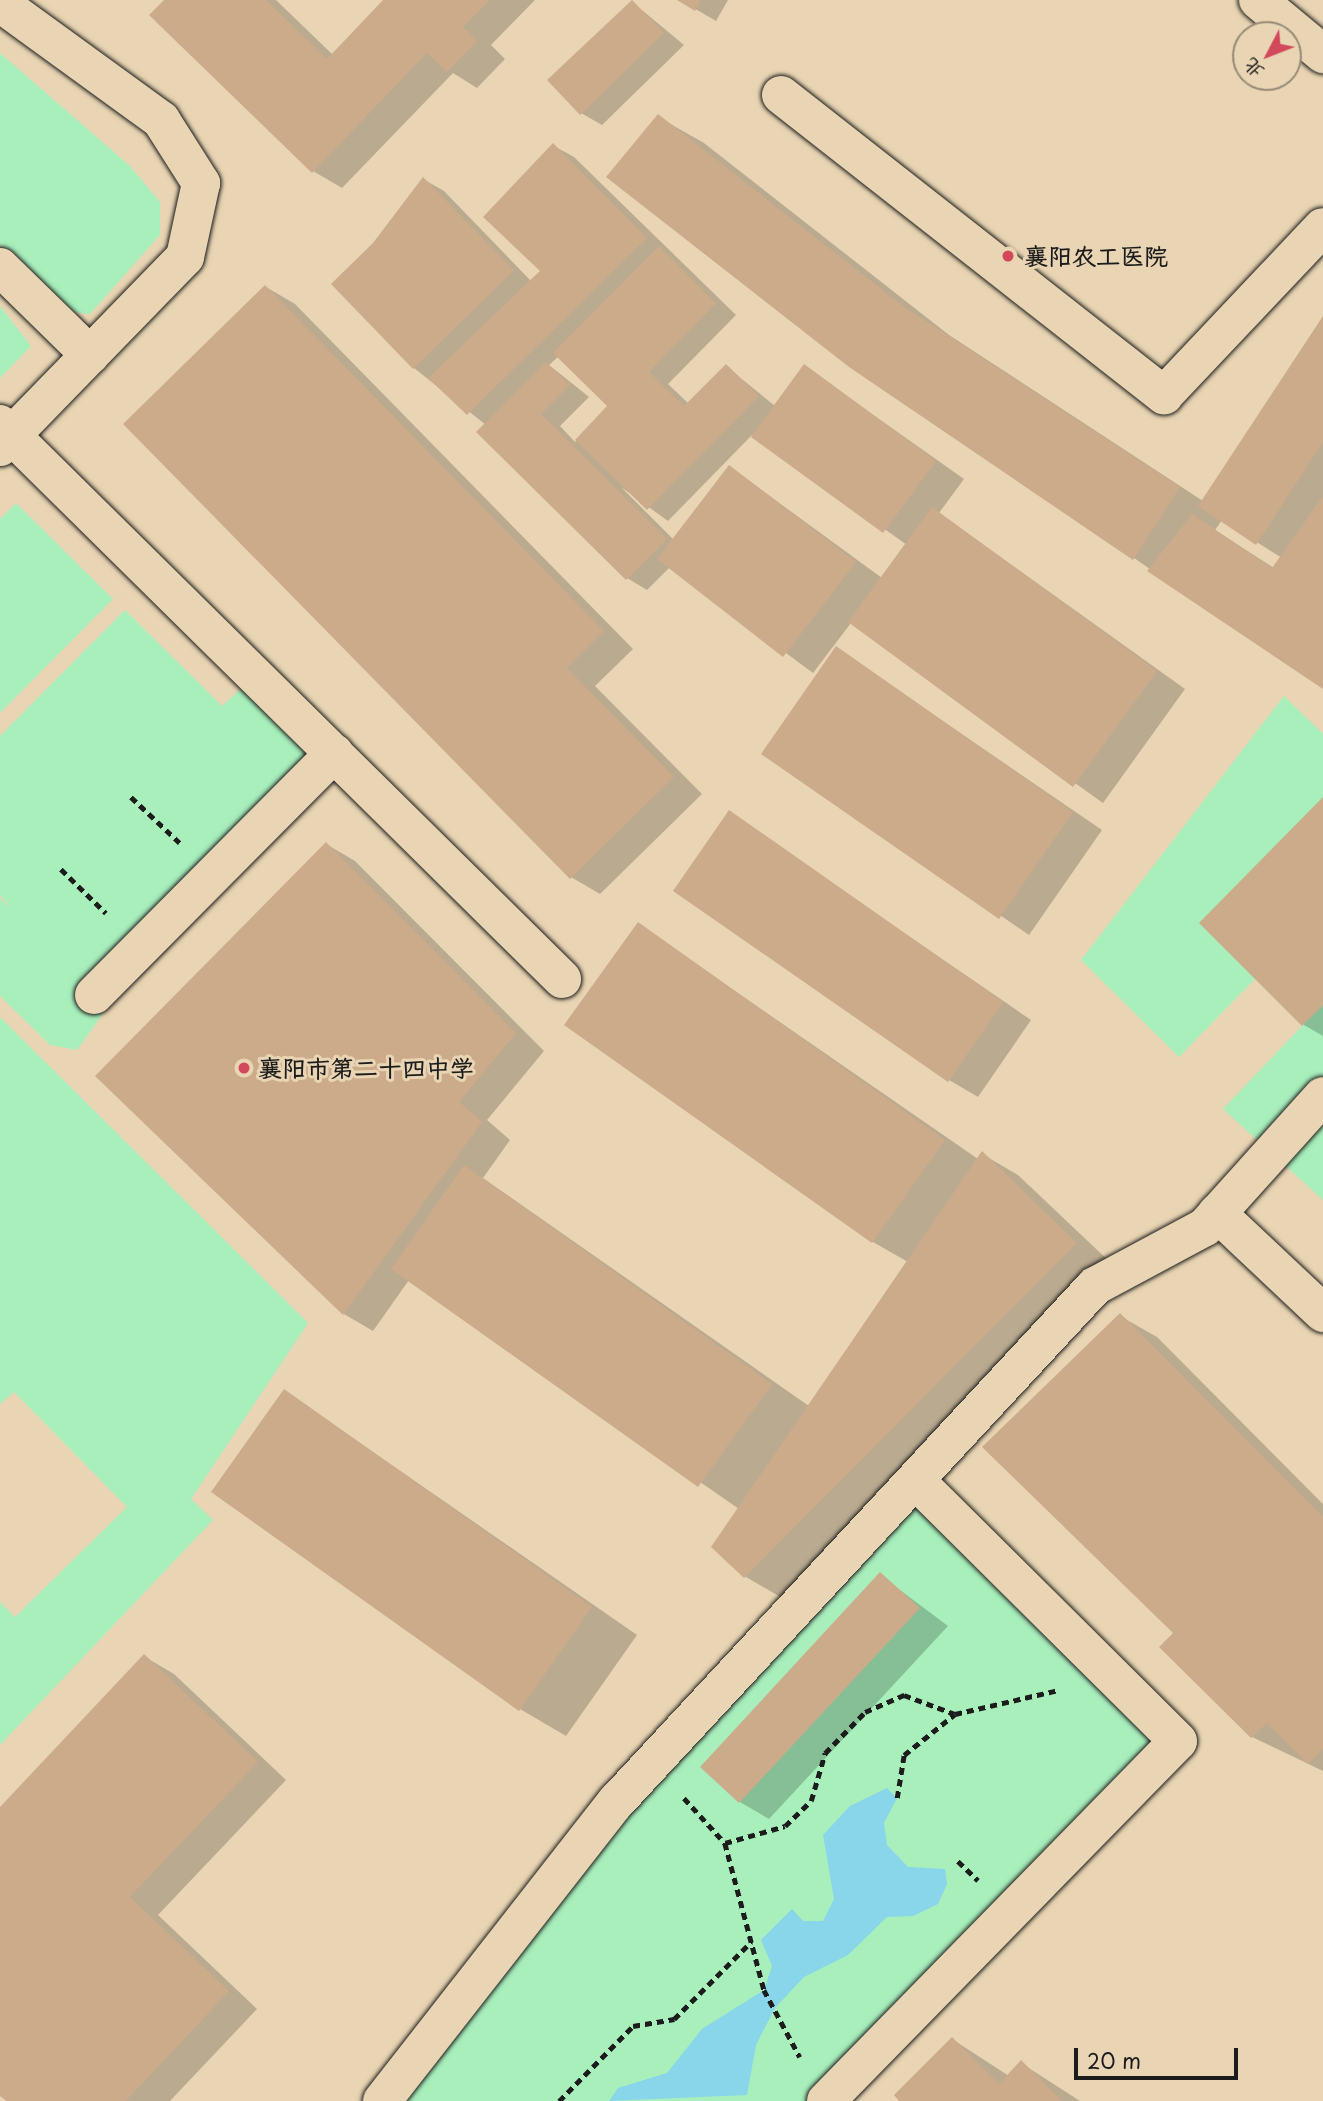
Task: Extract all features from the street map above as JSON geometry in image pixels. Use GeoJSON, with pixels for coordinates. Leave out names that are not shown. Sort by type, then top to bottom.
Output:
{"type":"FeatureCollection","features":[{"type":"Feature","properties":{"kind":"lane"},"geometry":{"type":"LineString","coordinates":[[1258,0],[1323,54]]}},
{"type":"Feature","properties":{"kind":"lane"},"geometry":{"type":"LineString","coordinates":[[0,3],[161,120],[201,183],[185,257],[90,355],[4,435],[334,753],[562,979]]}},
{"type":"Feature","properties":{"kind":"lane"},"geometry":{"type":"LineString","coordinates":[[781,95],[1164,395],[1323,228]]}},
{"type":"Feature","properties":{"kind":"lane"},"geometry":{"type":"LineString","coordinates":[[0,267],[90,355]]}},
{"type":"Feature","properties":{"kind":"lane"},"geometry":{"type":"LineString","coordinates":[[94,995],[334,753]]}},
{"type":"Feature","properties":{"kind":"lane"},"geometry":{"type":"LineString","coordinates":[[382,2101],[653,1763],[1095,1286],[1205,1227],[1323,1096]]}},
{"type":"Feature","properties":{"kind":"lane"},"geometry":{"type":"LineString","coordinates":[[1217,1213],[1323,1313]]}},
{"type":"Feature","properties":{"kind":"lane"},"geometry":{"type":"LineString","coordinates":[[826,2101],[1178,1741],[916,1480]]}},
{"type":"Feature","properties":{"kind":"path"},"geometry":{"type":"LineString","coordinates":[[131,797],[213,874]]}},
{"type":"Feature","properties":{"kind":"path"},"geometry":{"type":"LineString","coordinates":[[61,869],[142,947]]}},
{"type":"Feature","properties":{"kind":"path"},"geometry":{"type":"LineString","coordinates":[[897,1798],[904,1755],[955,1714],[1111,1675]]}},
{"type":"Feature","properties":{"kind":"path"},"geometry":{"type":"LineString","coordinates":[[725,1843],[785,1826],[811,1801],[825,1753],[865,1712],[904,1695],[955,1714]]}},
{"type":"Feature","properties":{"kind":"path"},"geometry":{"type":"LineString","coordinates":[[653,1763],[725,1843],[764,1990],[805,2066]]}},
{"type":"Feature","properties":{"kind":"path"},"geometry":{"type":"LineString","coordinates":[[559,2101],[633,2026],[674,2019],[752,1942]]}},
{"type":"Feature","properties":{"kind":"green space"},"geometry":{"type":"Polygon","coordinates":[[[0,53],[130,166],[160,202],[160,235],[90,314],[71,312],[0,245],[0,53]]]}},
{"type":"Feature","properties":{"kind":"green space"},"geometry":{"type":"Polygon","coordinates":[[[0,306],[31,346],[0,378],[0,306]]]}},
{"type":"Feature","properties":{"kind":"green space"},"geometry":{"type":"Polygon","coordinates":[[[16,503],[113,599],[0,713],[0,519],[16,503]]]}},
{"type":"Feature","properties":{"kind":"green space"},"geometry":{"type":"Polygon","coordinates":[[[125,610],[222,706],[255,676],[334,753],[94,995],[102,1015],[77,1050],[50,1045],[0,996],[0,898],[12,909],[0,895],[0,736],[125,610]]]}},
{"type":"Feature","properties":{"kind":"green space"},"geometry":{"type":"Polygon","coordinates":[[[1284,696],[1323,734],[1323,1200],[1223,1109],[1302,1026],[1255,979],[1179,1057],[1081,960],[1284,696]]]}},
{"type":"Feature","properties":{"kind":"green space"},"geometry":{"type":"Polygon","coordinates":[[[0,1017],[308,1323],[191,1499],[213,1520],[0,1745],[0,1602],[15,1617],[127,1507],[14,1392],[0,1404],[0,1017]]]}},
{"type":"Feature","properties":{"kind":"green space"},"geometry":{"type":"Polygon","coordinates":[[[916,1481],[1178,1741],[826,2101],[382,2101],[916,1481]]]}},
{"type":"Feature","properties":{"kind":"water"},"geometry":{"type":"Polygon","coordinates":[[[887,1788],[897,1798],[884,1823],[887,1845],[908,1867],[945,1869],[947,1884],[938,1904],[913,1916],[887,1917],[848,1955],[804,1977],[775,2008],[756,2045],[747,2095],[609,2101],[618,2088],[667,2073],[702,2029],[764,1990],[772,1966],[761,1940],[792,1909],[803,1921],[823,1921],[834,1899],[823,1835],[850,1806],[887,1788]]]}},
{"type":"Feature","properties":{"kind":"building"},"geometry":{"type":"Polygon","coordinates":[[[164,0],[266,0],[327,59],[383,0],[490,0],[463,27],[477,41],[447,72],[427,53],[312,173],[149,15],[164,0]]]}},
{"type":"Feature","properties":{"kind":"building"},"geometry":{"type":"Polygon","coordinates":[[[632,0],[664,33],[580,115],[547,80],[632,0]]]}},
{"type":"Feature","properties":{"kind":"building"},"geometry":{"type":"Polygon","coordinates":[[[677,0],[701,0],[695,11],[677,0]]]}},
{"type":"Feature","properties":{"kind":"building"},"geometry":{"type":"Polygon","coordinates":[[[658,114],[903,306],[1180,487],[1133,560],[849,367],[606,177],[658,114]]]}},
{"type":"Feature","properties":{"kind":"building"},"geometry":{"type":"Polygon","coordinates":[[[553,143],[647,238],[467,415],[428,378],[540,271],[483,217],[553,143]]]}},
{"type":"Feature","properties":{"kind":"building"},"geometry":{"type":"Polygon","coordinates":[[[423,177],[514,270],[413,369],[331,284],[373,243],[423,177]]]}},
{"type":"Feature","properties":{"kind":"building"},"geometry":{"type":"Polygon","coordinates":[[[659,246],[716,303],[649,372],[684,406],[726,364],[759,396],[647,510],[575,440],[607,406],[553,353],[659,246]]]}},
{"type":"Feature","properties":{"kind":"building"},"geometry":{"type":"Polygon","coordinates":[[[265,285],[604,631],[567,668],[674,777],[570,879],[123,424],[265,285]]]}},
{"type":"Feature","properties":{"kind":"building"},"geometry":{"type":"Polygon","coordinates":[[[1323,316],[1323,442],[1256,545],[1198,506],[1323,316]]]}},
{"type":"Feature","properties":{"kind":"building"},"geometry":{"type":"Polygon","coordinates":[[[546,362],[570,385],[541,414],[667,539],[626,580],[476,432],[546,362]]]}},
{"type":"Feature","properties":{"kind":"building"},"geometry":{"type":"Polygon","coordinates":[[[804,364],[936,461],[883,533],[751,437],[804,364]]]}},
{"type":"Feature","properties":{"kind":"building"},"geometry":{"type":"Polygon","coordinates":[[[729,465],[856,562],[783,657],[657,559],[729,465]]]}},
{"type":"Feature","properties":{"kind":"building"},"geometry":{"type":"Polygon","coordinates":[[[1323,496],[1323,689],[1147,571],[1192,514],[1272,568],[1323,496]]]}},
{"type":"Feature","properties":{"kind":"building"},"geometry":{"type":"Polygon","coordinates":[[[932,507],[1157,671],[1073,787],[848,622],[932,507]]]}},
{"type":"Feature","properties":{"kind":"building"},"geometry":{"type":"Polygon","coordinates":[[[836,646],[1073,812],[999,919],[761,754],[836,646]]]}},
{"type":"Feature","properties":{"kind":"building"},"geometry":{"type":"Polygon","coordinates":[[[1323,797],[1323,1005],[1302,1026],[1199,923],[1323,797]]]}},
{"type":"Feature","properties":{"kind":"building"},"geometry":{"type":"Polygon","coordinates":[[[729,810],[1003,1002],[948,1082],[673,891],[729,810]]]}},
{"type":"Feature","properties":{"kind":"building"},"geometry":{"type":"Polygon","coordinates":[[[326,842],[516,1033],[459,1102],[482,1122],[343,1315],[95,1076],[326,842]]]}},
{"type":"Feature","properties":{"kind":"building"},"geometry":{"type":"Polygon","coordinates":[[[638,922],[945,1140],[872,1243],[564,1025],[638,922]]]}},
{"type":"Feature","properties":{"kind":"building"},"geometry":{"type":"Polygon","coordinates":[[[982,1151],[1077,1243],[744,1578],[711,1547],[982,1151]]]}},
{"type":"Feature","properties":{"kind":"building"},"geometry":{"type":"Polygon","coordinates":[[[464,1165],[772,1384],[698,1487],[391,1269],[464,1165]]]}},
{"type":"Feature","properties":{"kind":"building"},"geometry":{"type":"Polygon","coordinates":[[[1120,1313],[1323,1517],[1323,1749],[1308,1764],[1267,1723],[1251,1738],[1159,1647],[1173,1633],[982,1447],[1120,1313]]]}},
{"type":"Feature","properties":{"kind":"building"},"geometry":{"type":"Polygon","coordinates":[[[284,1389],[592,1607],[519,1711],[211,1492],[284,1389]]]}},
{"type":"Feature","properties":{"kind":"building"},"geometry":{"type":"Polygon","coordinates":[[[880,1572],[920,1608],[739,1803],[700,1767],[880,1572]]]}},
{"type":"Feature","properties":{"kind":"building"},"geometry":{"type":"Polygon","coordinates":[[[144,1654],[258,1762],[130,1897],[229,1991],[126,2101],[6,2101],[0,2096],[0,1807],[144,1654]]]}},
{"type":"Feature","properties":{"kind":"building"},"geometry":{"type":"Polygon","coordinates":[[[952,2037],[999,2084],[1021,2060],[1062,2101],[899,2101],[894,2095],[952,2037]]]}},
{"type":"Feature","properties":{"kind":"place","name":"襄阳农工医院"},"geometry":{"type":"Point","coordinates":[1008,256]}},
{"type":"Feature","properties":{"kind":"place","name":"襄阳市第二十四中学"},"geometry":{"type":"Point","coordinates":[244,1068]}}]}
